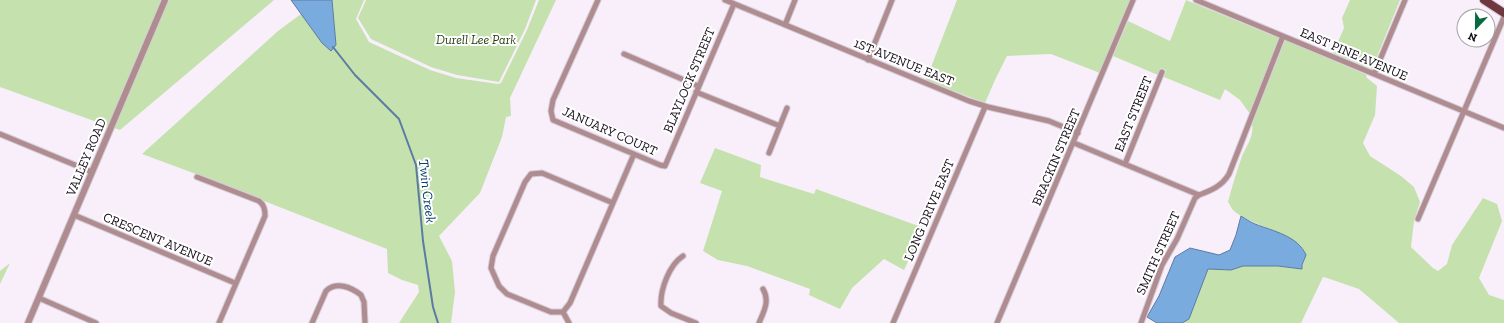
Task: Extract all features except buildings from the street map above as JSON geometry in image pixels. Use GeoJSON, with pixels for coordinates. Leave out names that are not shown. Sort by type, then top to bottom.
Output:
{"type":"FeatureCollection","features":[{"type":"Feature","properties":{"kind":"main road"},"geometry":{"type":"LineString","coordinates":[[1484,0],[1504,13]]}},
{"type":"Feature","properties":{"kind":"street","name":"VALLEY ROAD"},"geometry":{"type":"LineString","coordinates":[[28,323],[165,0]]}},
{"type":"Feature","properties":{"kind":"street","name":"JANUARY COURT"},"geometry":{"type":"LineString","coordinates":[[598,0],[553,100],[551,111],[553,120],[665,166]]}},
{"type":"Feature","properties":{"kind":"street","name":"1ST AVENUE EAST"},"geometry":{"type":"LineString","coordinates":[[724,0],[985,107],[1049,121],[1078,132]]}},
{"type":"Feature","properties":{"kind":"street"},"geometry":{"type":"LineString","coordinates":[[785,25],[795,0]]}},
{"type":"Feature","properties":{"kind":"street"},"geometry":{"type":"LineString","coordinates":[[868,60],[892,0]]}},
{"type":"Feature","properties":{"kind":"street","name":"BRACKIN STREET"},"geometry":{"type":"LineString","coordinates":[[997,323],[1133,0]]}},
{"type":"Feature","properties":{"kind":"street","name":"EAST PINE AVENUE"},"geometry":{"type":"LineString","coordinates":[[1196,0],[1464,113],[1504,128]]}},
{"type":"Feature","properties":{"kind":"street"},"geometry":{"type":"LineString","coordinates":[[1374,74],[1405,0]]}},
{"type":"Feature","properties":{"kind":"street","name":"BLAYLOCK STREET"},"geometry":{"type":"LineString","coordinates":[[665,166],[734,4]]}},
{"type":"Feature","properties":{"kind":"street"},"geometry":{"type":"LineString","coordinates":[[1418,220],[1504,17]]}},
{"type":"Feature","properties":{"kind":"street"},"geometry":{"type":"LineString","coordinates":[[1074,143],[1199,195],[1218,187],[1227,178],[1283,36]]}},
{"type":"Feature","properties":{"kind":"street"},"geometry":{"type":"LineString","coordinates":[[624,54],[698,86]]}},
{"type":"Feature","properties":{"kind":"street","name":"EAST STREET"},"geometry":{"type":"LineString","coordinates":[[1125,164],[1162,72]]}},
{"type":"Feature","properties":{"kind":"street"},"geometry":{"type":"LineString","coordinates":[[696,92],[780,126]]}},
{"type":"Feature","properties":{"kind":"street","name":"LONG DRIVE EAST"},"geometry":{"type":"LineString","coordinates":[[893,323],[985,107]]}},
{"type":"Feature","properties":{"kind":"street"},"geometry":{"type":"LineString","coordinates":[[769,153],[787,108]]}},
{"type":"Feature","properties":{"kind":"street"},"geometry":{"type":"LineString","coordinates":[[0,134],[92,172]]}},
{"type":"Feature","properties":{"kind":"street"},"geometry":{"type":"LineString","coordinates":[[564,312],[570,303],[634,154]]}},
{"type":"Feature","properties":{"kind":"street"},"geometry":{"type":"LineString","coordinates":[[564,312],[552,312],[507,294],[499,286],[492,268],[493,256],[525,182],[531,174],[542,173],[612,203]]}},
{"type":"Feature","properties":{"kind":"street"},"geometry":{"type":"LineString","coordinates":[[197,177],[259,201],[264,207],[265,216],[219,323]]}},
{"type":"Feature","properties":{"kind":"street","name":"SMITH STREET"},"geometry":{"type":"LineString","coordinates":[[1141,323],[1162,265],[1177,239],[1195,198],[1199,195]]}},
{"type":"Feature","properties":{"kind":"street","name":"CRESCENT AVENUE"},"geometry":{"type":"LineString","coordinates":[[74,215],[235,284]]}},
{"type":"Feature","properties":{"kind":"street"},"geometry":{"type":"LineString","coordinates":[[683,256],[676,260],[671,267],[660,298],[661,306],[671,313],[696,323]]}},
{"type":"Feature","properties":{"kind":"street"},"geometry":{"type":"LineString","coordinates":[[312,323],[326,291],[330,287],[338,285],[357,292],[363,298],[365,323]]}},
{"type":"Feature","properties":{"kind":"street"},"geometry":{"type":"LineString","coordinates":[[759,323],[766,305],[766,295],[763,289]]}},
{"type":"Feature","properties":{"kind":"street"},"geometry":{"type":"LineString","coordinates":[[38,298],[96,323]]}},
{"type":"Feature","properties":{"kind":"street"},"geometry":{"type":"LineString","coordinates":[[564,312],[569,323]]}},
{"type":"Feature","properties":{"kind":"green space"},"geometry":{"type":"Polygon","coordinates":[[[0,0],[161,0],[108,126],[0,87],[0,0]]]}},
{"type":"Feature","properties":{"kind":"green space"},"geometry":{"type":"Polygon","coordinates":[[[168,0],[274,0],[120,130],[114,128],[168,0]]]}},
{"type":"Feature","properties":{"kind":"green space"},"geometry":{"type":"Polygon","coordinates":[[[332,0],[364,0],[356,19],[369,42],[430,70],[456,78],[498,84],[501,83],[527,30],[539,0],[556,0],[510,98],[511,116],[506,117],[502,137],[480,193],[439,236],[452,261],[455,292],[451,323],[399,323],[419,292],[418,285],[402,280],[388,273],[387,249],[264,201],[258,197],[142,154],[278,31],[301,14],[314,32],[336,45],[332,0]]]}},
{"type":"Feature","properties":{"kind":"green space","name":"Durell Lee Park"},"geometry":{"type":"Polygon","coordinates":[[[366,0],[536,0],[525,29],[499,82],[457,75],[431,67],[371,39],[358,18],[366,0]]]}},
{"type":"Feature","properties":{"kind":"green space"},"geometry":{"type":"Polygon","coordinates":[[[957,0],[1130,0],[1100,73],[1051,54],[1007,56],[985,103],[926,80],[957,0]]]}},
{"type":"Feature","properties":{"kind":"green space"},"geometry":{"type":"Polygon","coordinates":[[[1186,0],[1279,38],[1250,114],[1240,100],[1225,89],[1220,100],[1164,77],[1166,70],[1161,68],[1158,75],[1113,56],[1128,21],[1170,41],[1186,0]]]}},
{"type":"Feature","properties":{"kind":"green space"},"geometry":{"type":"Polygon","coordinates":[[[1350,0],[1400,0],[1372,69],[1333,53],[1344,28],[1342,18],[1350,0]]]}},
{"type":"Feature","properties":{"kind":"green space"},"geometry":{"type":"Polygon","coordinates":[[[1285,40],[1367,75],[1366,77],[1377,86],[1375,115],[1363,143],[1370,156],[1401,176],[1414,187],[1420,202],[1414,221],[1411,247],[1433,268],[1438,271],[1447,264],[1452,245],[1483,198],[1497,204],[1502,221],[1479,278],[1489,295],[1504,300],[1504,323],[1399,323],[1359,289],[1323,277],[1301,323],[1182,323],[1189,319],[1208,269],[1231,270],[1243,266],[1278,266],[1302,269],[1305,254],[1302,247],[1295,241],[1240,215],[1233,210],[1228,202],[1242,156],[1252,133],[1252,124],[1285,40]]]}},
{"type":"Feature","properties":{"kind":"green space"},"geometry":{"type":"Polygon","coordinates":[[[715,148],[761,165],[760,177],[814,194],[816,189],[924,228],[904,270],[884,259],[852,288],[840,309],[809,295],[810,289],[747,266],[718,260],[703,251],[722,191],[700,183],[715,148]]]}},
{"type":"Feature","properties":{"kind":"green space"},"geometry":{"type":"Polygon","coordinates":[[[10,263],[0,284],[0,271],[10,263]]]}},
{"type":"Feature","properties":{"kind":"water"},"geometry":{"type":"Polygon","coordinates":[[[291,0],[332,0],[336,45],[331,51],[322,43],[291,0]]]}},
{"type":"Feature","properties":{"kind":"water"},"geometry":{"type":"Polygon","coordinates":[[[1241,216],[1253,223],[1284,235],[1297,243],[1306,255],[1302,269],[1278,266],[1243,266],[1231,270],[1208,269],[1189,319],[1182,323],[1157,323],[1147,317],[1159,296],[1175,257],[1190,248],[1219,255],[1230,250],[1241,216]]]}},
{"type":"Feature","properties":{"kind":"waterway","name":"Twin Creek"},"geometry":{"type":"LineString","coordinates":[[333,47],[355,75],[399,119],[416,165],[423,241],[433,307],[438,323]]}}]}
